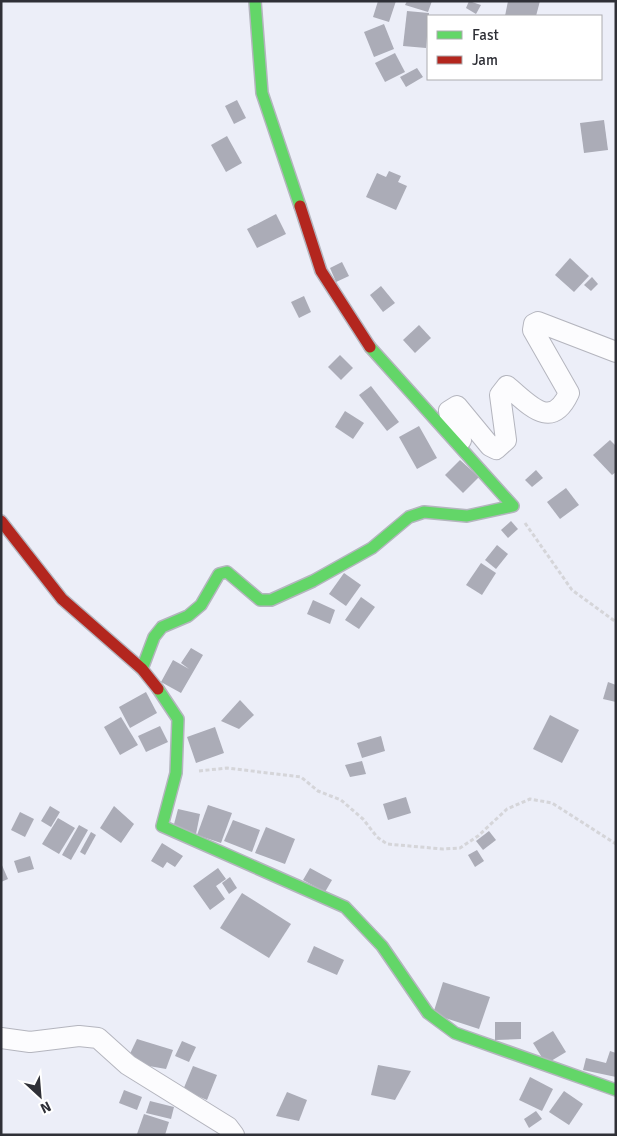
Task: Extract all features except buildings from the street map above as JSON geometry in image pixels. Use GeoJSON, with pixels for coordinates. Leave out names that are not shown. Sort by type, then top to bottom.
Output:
{"type":"FeatureCollection","features":[{"type":"Feature","properties":{"kind":"street"},"geometry":{"type":"LineString","coordinates":[[142,669],[154,637],[162,627],[188,616],[201,605],[219,574],[227,572],[260,600],[271,600],[313,581],[372,548],[409,517],[424,512],[467,516],[513,506],[371,348],[320,271],[262,93],[255,1]]}},
{"type":"Feature","properties":{"kind":"street"},"geometry":{"type":"LineString","coordinates":[[473,461],[452,424],[449,411],[452,408],[457,406],[490,446],[496,449],[506,440],[500,395],[507,386],[541,413],[551,413],[563,406],[569,393],[534,330],[534,324],[538,322],[616,352]]}},
{"type":"Feature","properties":{"kind":"street"},"geometry":{"type":"LineString","coordinates":[[1,521],[62,599],[142,669],[164,696],[178,719],[176,773],[162,826],[345,907],[382,946],[428,1013],[455,1033],[616,1090]]}},
{"type":"Feature","properties":{"kind":"street"},"geometry":{"type":"LineString","coordinates":[[1,1038],[30,1042],[79,1036],[98,1038],[128,1065],[228,1127],[234,1135]]}},
{"type":"Feature","properties":{"kind":"path"},"geometry":{"type":"LineString","coordinates":[[513,506],[572,590],[616,622]]}},
{"type":"Feature","properties":{"kind":"path"},"geometry":{"type":"LineString","coordinates":[[176,773],[227,768],[301,777],[318,791],[341,800],[364,819],[377,837],[386,844],[443,849],[460,848],[478,836],[507,809],[530,799],[552,803],[616,844]]}},
{"type":"Feature","properties":{"kind":"traffic: fast"},"geometry":{"type":"LineString","coordinates":[[255,1],[262,93],[300,206]]}},
{"type":"Feature","properties":{"kind":"traffic: fast"},"geometry":{"type":"LineString","coordinates":[[142,669],[154,637],[162,627],[188,616],[201,605],[219,574],[227,572],[260,600],[271,600],[313,581],[372,548],[409,517],[424,512],[467,516],[513,506],[370,347]]}},
{"type":"Feature","properties":{"kind":"traffic: fast"},"geometry":{"type":"LineString","coordinates":[[158,689],[178,719],[176,773],[162,826],[345,907],[382,946],[428,1013],[455,1033],[616,1090]]}},
{"type":"Feature","properties":{"kind":"traffic: jam"},"geometry":{"type":"LineString","coordinates":[[300,206],[321,271],[370,347]]}},
{"type":"Feature","properties":{"kind":"traffic: jam"},"geometry":{"type":"LineString","coordinates":[[1,521],[62,599],[142,669],[158,689]]}}]}
